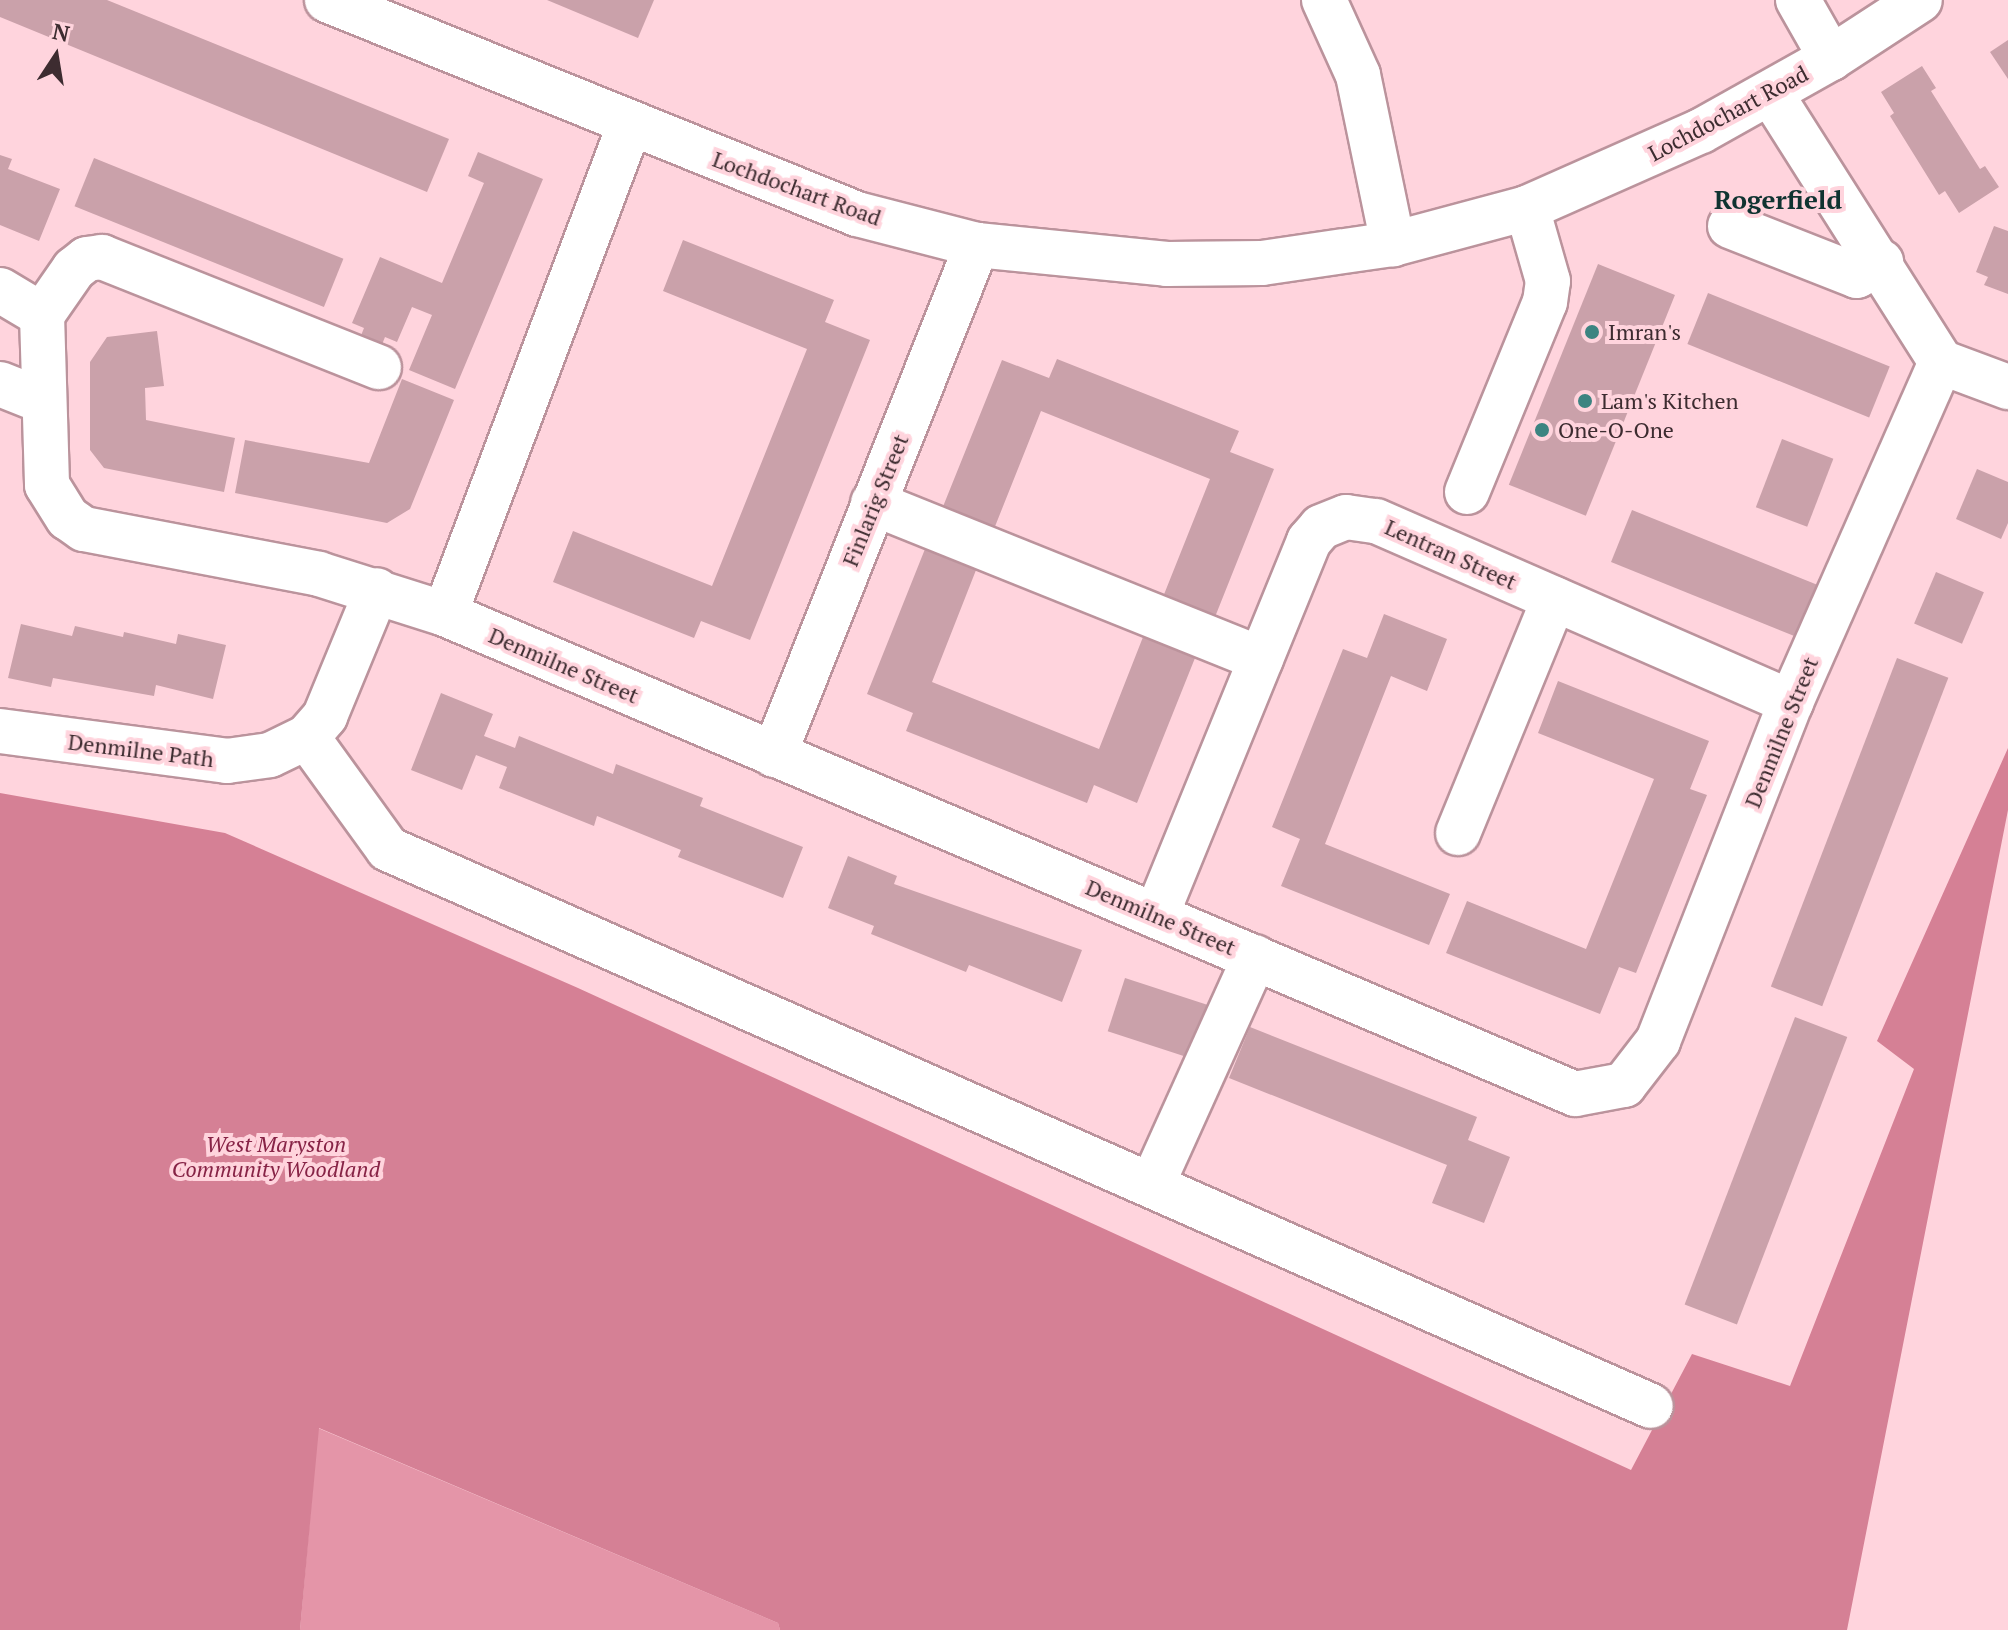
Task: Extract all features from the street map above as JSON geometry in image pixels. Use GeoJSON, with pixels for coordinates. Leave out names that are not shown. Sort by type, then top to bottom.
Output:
{"type":"FeatureCollection","features":[{"type":"Feature","properties":{"kind":"street","name":"Lochdochart Road"},"geometry":{"type":"LineString","coordinates":[[327,0],[857,214],[977,245],[1167,264],[1262,263],[1393,244],[1527,208],[1616,171],[1771,94],[1920,0]]}},
{"type":"Feature","properties":{"kind":"street"},"geometry":{"type":"LineString","coordinates":[[1324,0],[1358,75],[1393,244]]}},
{"type":"Feature","properties":{"kind":"street"},"geometry":{"type":"LineString","coordinates":[[1798,0],[1831,58]]}},
{"type":"Feature","properties":{"kind":"street"},"geometry":{"type":"LineString","coordinates":[[1771,94],[1881,262],[1941,362],[2008,387]]}},
{"type":"Feature","properties":{"kind":"street"},"geometry":{"type":"LineString","coordinates":[[445,614],[630,124]]}},
{"type":"Feature","properties":{"kind":"street"},"geometry":{"type":"LineString","coordinates":[[1467,492],[1545,302],[1548,281],[1527,208]]}},
{"type":"Feature","properties":{"kind":"street"},"geometry":{"type":"LineString","coordinates":[[1730,226],[1857,276],[1881,262]]}},
{"type":"Feature","properties":{"kind":"street","name":"Finlarig Street"},"geometry":{"type":"LineString","coordinates":[[774,755],[977,245]]}},
{"type":"Feature","properties":{"kind":"street"},"geometry":{"type":"LineString","coordinates":[[0,290],[42,315],[74,269],[87,259],[102,257],[379,367]]}},
{"type":"Feature","properties":{"kind":"street","name":"Denmilne Street"},"geometry":{"type":"LineString","coordinates":[[42,315],[47,485],[68,518],[84,529],[377,590],[445,614],[1575,1094],[1624,1085],[1658,1041],[1791,702],[1941,362]]}},
{"type":"Feature","properties":{"kind":"street"},"geometry":{"type":"LineString","coordinates":[[0,384],[43,401]]}},
{"type":"Feature","properties":{"kind":"street"},"geometry":{"type":"LineString","coordinates":[[873,503],[1261,659]]}},
{"type":"Feature","properties":{"kind":"street","name":"Lentran Street"},"geometry":{"type":"LineString","coordinates":[[1156,916],[1309,541],[1321,527],[1346,517],[1376,521],[1791,702]]}},
{"type":"Feature","properties":{"kind":"street","name":"Denmilne Path"},"geometry":{"type":"LineString","coordinates":[[0,731],[227,761],[270,755],[307,737],[325,716],[377,590]]}},
{"type":"Feature","properties":{"kind":"street"},"geometry":{"type":"LineString","coordinates":[[1458,833],[1554,599]]}},
{"type":"Feature","properties":{"kind":"street"},"geometry":{"type":"LineString","coordinates":[[307,737],[388,849],[1651,1406]]}},
{"type":"Feature","properties":{"kind":"street"},"geometry":{"type":"LineString","coordinates":[[1152,1185],[1255,957]]}},
{"type":"Feature","properties":{"kind":"shaded area"},"geometry":{"type":"Polygon","coordinates":[[[318,1428],[778,1623],[780,1630],[300,1630],[318,1428]]]}},
{"type":"Feature","properties":{"kind":"green space","name":"West Maryston Community Woodland"},"geometry":{"type":"Polygon","coordinates":[[[2008,748],[2008,810],[1847,1630],[780,1630],[778,1623],[319,1428],[300,1630],[0,1630],[0,793],[225,833],[578,988],[1631,1470],[1692,1354],[1790,1386],[1914,1069],[1877,1041],[2008,748]]]}},
{"type":"Feature","properties":{"kind":"building"},"geometry":{"type":"Polygon","coordinates":[[[0,0],[107,0],[449,139],[427,192],[0,17],[0,0]]]}},
{"type":"Feature","properties":{"kind":"building"},"geometry":{"type":"Polygon","coordinates":[[[547,0],[654,0],[638,38],[547,0]]]}},
{"type":"Feature","properties":{"kind":"building"},"geometry":{"type":"Polygon","coordinates":[[[2008,40],[2008,79],[1990,52],[2008,40]]]}},
{"type":"Feature","properties":{"kind":"building"},"geometry":{"type":"Polygon","coordinates":[[[1922,66],[1936,88],[1931,91],[1980,169],[1985,166],[1999,187],[1959,213],[1945,191],[1939,195],[1890,116],[1894,113],[1881,92],[1922,66]]]}},
{"type":"Feature","properties":{"kind":"building"},"geometry":{"type":"Polygon","coordinates":[[[478,152],[543,179],[455,389],[409,370],[432,315],[412,307],[397,342],[385,337],[379,352],[358,343],[364,328],[352,323],[380,257],[442,283],[484,183],[468,176],[478,152]]]}},
{"type":"Feature","properties":{"kind":"building"},"geometry":{"type":"Polygon","coordinates":[[[0,155],[12,159],[8,169],[60,189],[39,241],[0,225],[0,155]]]}},
{"type":"Feature","properties":{"kind":"building"},"geometry":{"type":"Polygon","coordinates":[[[94,158],[343,259],[324,307],[75,206],[94,158]]]}},
{"type":"Feature","properties":{"kind":"building"},"geometry":{"type":"Polygon","coordinates":[[[1994,226],[2008,231],[2008,294],[1984,285],[1988,277],[1976,272],[1994,226]]]}},
{"type":"Feature","properties":{"kind":"building"},"geometry":{"type":"Polygon","coordinates":[[[683,240],[834,300],[825,322],[870,340],[750,640],[701,621],[694,638],[553,582],[573,531],[712,586],[807,349],[663,291],[683,240]]]}},
{"type":"Feature","properties":{"kind":"building"},"geometry":{"type":"Polygon","coordinates":[[[1598,264],[1675,295],[1586,516],[1509,485],[1598,264]]]}},
{"type":"Feature","properties":{"kind":"building"},"geometry":{"type":"Polygon","coordinates":[[[1708,293],[1890,366],[1869,417],[1687,344],[1708,293]]]}},
{"type":"Feature","properties":{"kind":"building"},"geometry":{"type":"Polygon","coordinates":[[[157,331],[164,386],[145,388],[146,420],[235,438],[224,492],[104,468],[90,450],[90,362],[107,337],[157,331]]]}},
{"type":"Feature","properties":{"kind":"building"},"geometry":{"type":"Polygon","coordinates":[[[1057,359],[1239,431],[1230,452],[1274,469],[1213,622],[1161,602],[1210,479],[1041,411],[992,534],[940,514],[1002,360],[1049,378],[1057,359]]]}},
{"type":"Feature","properties":{"kind":"building"},"geometry":{"type":"Polygon","coordinates":[[[402,379],[454,400],[410,509],[387,523],[235,493],[245,440],[369,463],[402,379]]]}},
{"type":"Feature","properties":{"kind":"building"},"geometry":{"type":"Polygon","coordinates":[[[1782,439],[1833,459],[1807,527],[1756,507],[1782,439]]]}},
{"type":"Feature","properties":{"kind":"building"},"geometry":{"type":"Polygon","coordinates":[[[1977,469],[2008,482],[2008,523],[2001,539],[1956,519],[1977,469]]]}},
{"type":"Feature","properties":{"kind":"building"},"geometry":{"type":"Polygon","coordinates":[[[1632,510],[1817,585],[1796,636],[1611,562],[1632,510]]]}},
{"type":"Feature","properties":{"kind":"building"},"geometry":{"type":"Polygon","coordinates":[[[927,544],[978,565],[932,682],[1099,749],[1143,637],[1195,658],[1137,803],[1094,785],[1087,803],[906,731],[913,713],[867,694],[927,544]]]}},
{"type":"Feature","properties":{"kind":"building"},"geometry":{"type":"Polygon","coordinates":[[[1936,572],[1984,592],[1962,644],[1914,624],[1936,572]]]}},
{"type":"Feature","properties":{"kind":"building"},"geometry":{"type":"Polygon","coordinates":[[[1384,614],[1447,639],[1427,691],[1391,676],[1325,844],[1450,894],[1429,945],[1281,886],[1300,839],[1272,827],[1343,649],[1367,658],[1384,614]]]}},
{"type":"Feature","properties":{"kind":"building"},"geometry":{"type":"Polygon","coordinates":[[[21,624],[72,636],[75,626],[123,637],[124,632],[176,644],[178,634],[226,645],[213,699],[156,685],[154,696],[53,678],[51,687],[8,678],[21,624]]]}},
{"type":"Feature","properties":{"kind":"building"},"geometry":{"type":"Polygon","coordinates":[[[1897,658],[1948,678],[1822,1006],[1771,987],[1897,658]]]}},
{"type":"Feature","properties":{"kind":"building"},"geometry":{"type":"Polygon","coordinates":[[[1558,681],[1709,741],[1690,789],[1707,795],[1636,973],[1619,967],[1600,1014],[1446,953],[1467,901],[1586,949],[1654,779],[1538,733],[1558,681]]]}},
{"type":"Feature","properties":{"kind":"building"},"geometry":{"type":"Polygon","coordinates":[[[441,693],[493,714],[484,736],[515,748],[519,736],[613,774],[616,764],[703,798],[700,806],[803,847],[783,898],[678,857],[681,850],[597,816],[594,826],[499,788],[507,767],[476,755],[462,790],[411,770],[441,693]]]}},
{"type":"Feature","properties":{"kind":"building"},"geometry":{"type":"Polygon","coordinates":[[[848,856],[897,876],[894,884],[1082,950],[1062,1002],[969,965],[966,972],[871,934],[874,926],[828,908],[848,856]]]}},
{"type":"Feature","properties":{"kind":"building"},"geometry":{"type":"Polygon","coordinates":[[[1125,978],[1216,1008],[1199,1061],[1108,1031],[1125,978]]]}},
{"type":"Feature","properties":{"kind":"building"},"geometry":{"type":"Polygon","coordinates":[[[1795,1017],[1847,1037],[1737,1325],[1685,1305],[1795,1017]]]}},
{"type":"Feature","properties":{"kind":"building"},"geometry":{"type":"Polygon","coordinates":[[[1250,1027],[1477,1117],[1468,1140],[1510,1157],[1484,1223],[1432,1203],[1447,1165],[1229,1078],[1250,1027]]]}},
{"type":"Feature","properties":{"kind":"place","name":"Imran's"},"geometry":{"type":"Point","coordinates":[1592,332]}},
{"type":"Feature","properties":{"kind":"place","name":"Lam's Kitchen"},"geometry":{"type":"Point","coordinates":[1585,401]}},
{"type":"Feature","properties":{"kind":"place","name":"One-O-One"},"geometry":{"type":"Point","coordinates":[1542,430]}},
{"type":"Feature","properties":{"kind":"district","name":"Rogerfield"},"geometry":{"type":"Point","coordinates":[1778,200]}}]}
